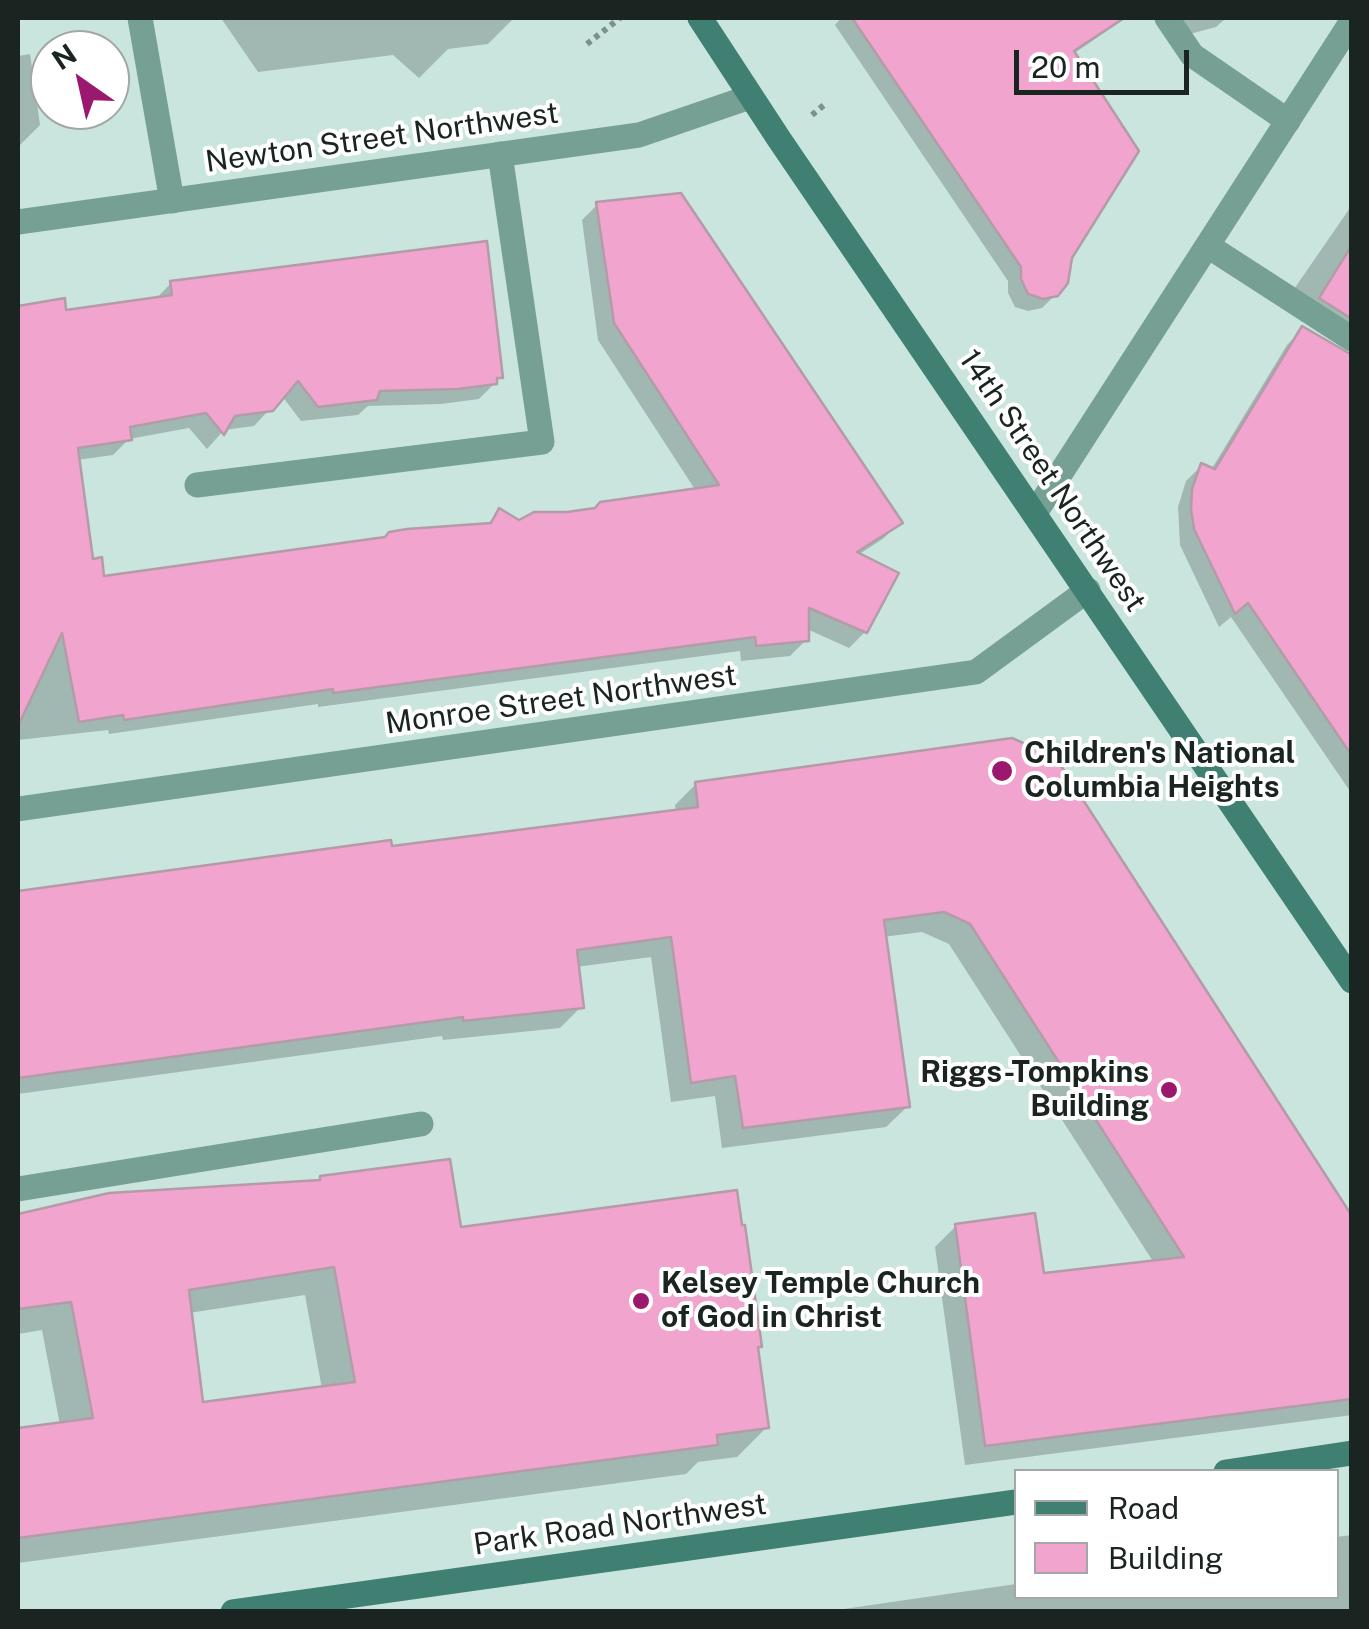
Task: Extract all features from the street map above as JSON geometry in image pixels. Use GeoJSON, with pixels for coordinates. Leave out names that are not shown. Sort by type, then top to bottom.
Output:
{"type":"FeatureCollection","features":[{"type":"Feature","properties":{"kind":"main road","name":"14th Street Northwest"},"geometry":{"type":"LineString","coordinates":[[700,18],[1352,982]]}},
{"type":"Feature","properties":{"kind":"main road"},"geometry":{"type":"LineString","coordinates":[[1246,1469],[1352,1453]]}},
{"type":"Feature","properties":{"kind":"main road","name":"Park Road Northwest"},"geometry":{"type":"LineString","coordinates":[[233,1612],[1014,1502]]}},
{"type":"Feature","properties":{"kind":"street"},"geometry":{"type":"LineString","coordinates":[[140,18],[172,201]]}},
{"type":"Feature","properties":{"kind":"street"},"geometry":{"type":"LineString","coordinates":[[1167,18],[1192,55],[1288,121]]}},
{"type":"Feature","properties":{"kind":"street"},"geometry":{"type":"LineString","coordinates":[[1035,513],[1352,21]]}},
{"type":"Feature","properties":{"kind":"street","name":"Newton Street Northwest"},"geometry":{"type":"LineString","coordinates":[[18,222],[639,134],[750,97]]}},
{"type":"Feature","properties":{"kind":"street"},"geometry":{"type":"LineString","coordinates":[[197,485],[542,442],[500,154]]}},
{"type":"Feature","properties":{"kind":"street"},"geometry":{"type":"LineString","coordinates":[[1208,246],[1352,339]]}},
{"type":"Feature","properties":{"kind":"street","name":"Monroe Street Northwest"},"geometry":{"type":"LineString","coordinates":[[18,809],[976,672],[1088,590]]}},
{"type":"Feature","properties":{"kind":"street"},"geometry":{"type":"LineString","coordinates":[[18,1189],[421,1124]]}},
{"type":"Feature","properties":{"kind":"path"},"geometry":{"type":"LineString","coordinates":[[587,44],[620,18]]}},
{"type":"Feature","properties":{"kind":"path"},"geometry":{"type":"LineString","coordinates":[[812,116],[824,104]]}},
{"type":"Feature","properties":{"kind":"building"},"geometry":{"type":"Polygon","coordinates":[[[852,18],[1124,18],[1074,51],[1139,151],[1072,258],[1068,283],[1058,296],[1043,299],[1028,294],[1021,279],[1021,267],[852,18]]]}},
{"type":"Feature","properties":{"kind":"building"},"geometry":{"type":"Polygon","coordinates":[[[681,193],[903,523],[857,552],[899,573],[867,633],[809,608],[809,641],[756,646],[755,637],[333,693],[333,689],[124,720],[123,715],[79,722],[62,633],[18,726],[18,306],[65,298],[66,310],[172,295],[170,281],[487,241],[503,378],[497,378],[497,384],[380,391],[377,400],[318,407],[298,381],[273,411],[235,416],[224,435],[206,413],[130,427],[132,440],[78,448],[93,559],[102,557],[104,576],[385,537],[389,532],[407,529],[491,523],[499,508],[519,520],[534,512],[595,508],[600,502],[719,485],[614,323],[596,202],[681,193]]]}},
{"type":"Feature","properties":{"kind":"building"},"geometry":{"type":"Polygon","coordinates":[[[1352,245],[1352,319],[1319,298],[1352,245]]]}},
{"type":"Feature","properties":{"kind":"building"},"geometry":{"type":"Polygon","coordinates":[[[1302,326],[1352,355],[1352,756],[1248,603],[1235,614],[1194,529],[1191,509],[1192,489],[1201,463],[1215,469],[1302,326]]]}},
{"type":"Feature","properties":{"kind":"building","name":"Riggs-Tompkins Building"},"geometry":{"type":"Polygon","coordinates":[[[1012,738],[1056,758],[1352,1216],[1352,1399],[985,1446],[955,1224],[1035,1213],[1044,1273],[1184,1257],[970,924],[944,912],[884,920],[910,1107],[743,1128],[735,1076],[691,1083],[671,937],[577,950],[584,1008],[463,1021],[463,1017],[18,1078],[18,891],[391,840],[392,846],[698,807],[695,782],[1012,738]]]}},
{"type":"Feature","properties":{"kind":"building"},"geometry":{"type":"Polygon","coordinates":[[[450,1159],[461,1227],[737,1190],[762,1347],[758,1347],[769,1428],[717,1435],[718,1445],[18,1538],[18,1428],[93,1418],[71,1302],[18,1309],[18,1214],[109,1193],[320,1180],[320,1176],[450,1159]],[[334,1267],[189,1290],[203,1402],[355,1382],[334,1267]]]}},
{"type":"Feature","properties":{"kind":"place","name":"Children's National Columbia Heights"},"geometry":{"type":"Point","coordinates":[1002,771]}},
{"type":"Feature","properties":{"kind":"place","name":"Riggs-Tompkins Building"},"geometry":{"type":"Point","coordinates":[1169,1090]}},
{"type":"Feature","properties":{"kind":"place","name":"Kelsey Temple Church of God in Christ"},"geometry":{"type":"Point","coordinates":[641,1301]}}]}
